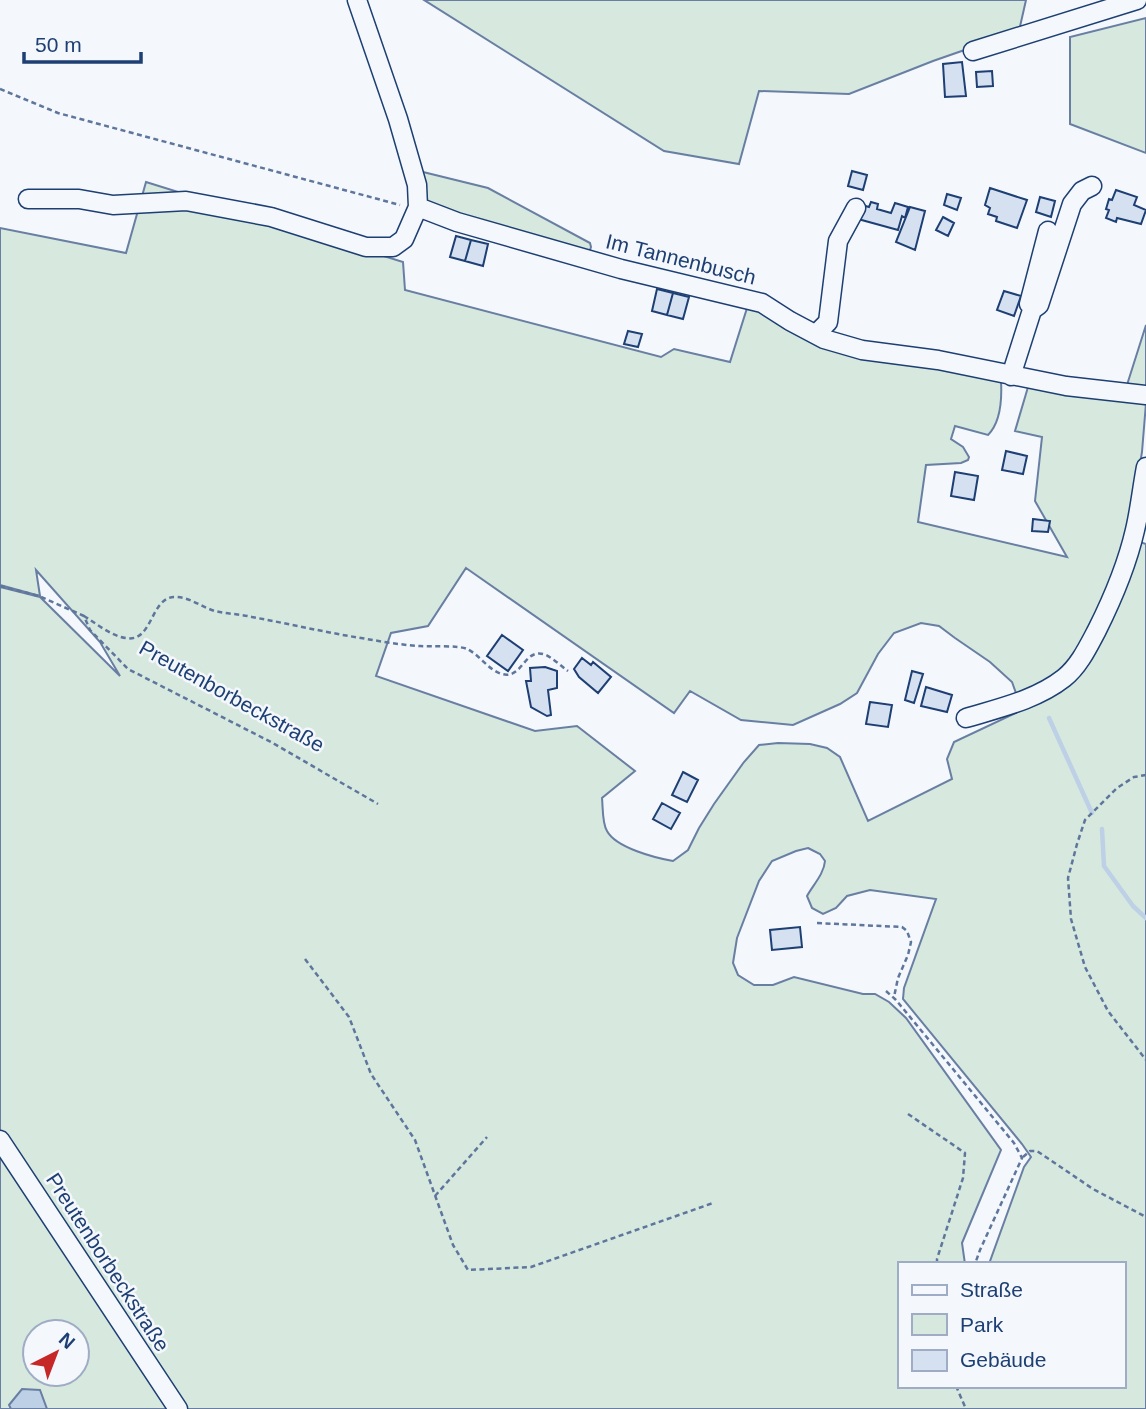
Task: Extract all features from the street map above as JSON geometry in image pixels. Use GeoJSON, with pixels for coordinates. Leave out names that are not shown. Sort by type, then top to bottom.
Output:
{"type":"FeatureCollection","features":[{"type":"Feature","properties":{"kind":"street"},"geometry":{"type":"LineString","coordinates":[[28,199],[79,199],[113,205],[186,201],[271,217],[366,247],[393,247],[404,239],[418,207],[417,185],[357,0]]}},
{"type":"Feature","properties":{"kind":"street"},"geometry":{"type":"LineString","coordinates":[[973,51],[1137,0]]}},
{"type":"Feature","properties":{"kind":"street"},"geometry":{"type":"LineString","coordinates":[[1011,376],[1032,310],[1039,305],[1072,204],[1082,191],[1092,186]]}},
{"type":"Feature","properties":{"kind":"street","name":"Im Tannenbusch"},"geometry":{"type":"LineString","coordinates":[[418,207],[457,222],[621,269],[762,303],[824,339],[862,350],[938,360],[1066,386],[1146,395]]}},
{"type":"Feature","properties":{"kind":"street"},"geometry":{"type":"LineString","coordinates":[[816,334],[828,321],[838,241],[856,208]]}},
{"type":"Feature","properties":{"kind":"street"},"geometry":{"type":"LineString","coordinates":[[1032,310],[1028,303],[1048,231]]}},
{"type":"Feature","properties":{"kind":"street"},"geometry":{"type":"LineString","coordinates":[[965,718],[1040,693],[1074,668],[1091,641],[1122,574],[1135,529],[1146,467]]}},
{"type":"Feature","properties":{"kind":"street","name":"Preutenborbeckstraße"},"geometry":{"type":"LineString","coordinates":[[0,1140],[178,1409]]}},
{"type":"Feature","properties":{"kind":"path"},"geometry":{"type":"LineString","coordinates":[[0,89],[58,113],[392,204],[418,207]]}},
{"type":"Feature","properties":{"kind":"path","name":"Preutenborbeckstraße"},"geometry":{"type":"LineString","coordinates":[[0,586],[39,596],[84,617],[90,629],[128,669],[271,742],[378,804]]}},
{"type":"Feature","properties":{"kind":"path"},"geometry":{"type":"LineString","coordinates":[[84,617],[118,636],[130,639],[140,635],[159,604],[171,597],[178,597],[215,611],[341,635],[417,646],[466,649],[504,675],[515,673],[532,654],[546,655],[568,671]]}},
{"type":"Feature","properties":{"kind":"path"},"geometry":{"type":"LineString","coordinates":[[1146,775],[1135,777],[1118,788],[1085,820],[1068,878],[1071,919],[1085,967],[1108,1011],[1146,1060]]}},
{"type":"Feature","properties":{"kind":"path"},"geometry":{"type":"LineString","coordinates":[[817,923],[902,927],[908,931],[911,942],[893,998]]}},
{"type":"Feature","properties":{"kind":"path"},"geometry":{"type":"LineString","coordinates":[[305,959],[349,1017],[371,1074],[415,1140],[453,1245],[468,1270],[531,1268],[713,1203]]}},
{"type":"Feature","properties":{"kind":"path"},"geometry":{"type":"LineString","coordinates":[[886,991],[957,1072],[1014,1143],[1022,1158]]}},
{"type":"Feature","properties":{"kind":"path"},"geometry":{"type":"LineString","coordinates":[[908,1114],[965,1153],[963,1178],[937,1262]]}},
{"type":"Feature","properties":{"kind":"path"},"geometry":{"type":"LineString","coordinates":[[435,1196],[487,1137]]}},
{"type":"Feature","properties":{"kind":"path"},"geometry":{"type":"LineString","coordinates":[[976,1262],[1022,1158],[1030,1151],[1037,1152],[1093,1188],[1146,1217]]}},
{"type":"Feature","properties":{"kind":"path"},"geometry":{"type":"LineString","coordinates":[[957,1388],[965,1409]]}},
{"type":"Feature","properties":{"kind":"green space"},"geometry":{"type":"Polygon","coordinates":[[[424,0],[1026,0],[1019,31],[849,94],[759,91],[739,164],[664,151],[424,0]]]}},
{"type":"Feature","properties":{"kind":"green space"},"geometry":{"type":"Polygon","coordinates":[[[1146,18],[1146,153],[1070,124],[1070,37],[1146,18]]]}},
{"type":"Feature","properties":{"kind":"green space"},"geometry":{"type":"Polygon","coordinates":[[[419,171],[488,188],[590,243],[587,259],[421,206],[419,171]]]}},
{"type":"Feature","properties":{"kind":"green space"},"geometry":{"type":"Polygon","coordinates":[[[146,182],[403,262],[405,290],[661,357],[674,349],[730,362],[748,305],[836,349],[891,363],[943,367],[1001,381],[998,417],[988,435],[955,426],[951,439],[963,447],[968,460],[961,463],[926,465],[918,522],[1067,557],[1035,501],[1042,437],[1015,431],[1028,387],[1146,403],[1142,452],[1128,538],[1146,544],[1146,1409],[0,1409],[0,587],[40,597],[120,676],[100,642],[36,570],[40,596],[0,585],[0,228],[126,253],[146,182]],[[466,568],[428,626],[391,633],[376,676],[535,731],[577,726],[635,771],[602,798],[603,819],[607,831],[627,847],[673,861],[688,850],[714,804],[759,745],[810,744],[827,748],[840,757],[868,821],[952,779],[947,759],[954,742],[1022,710],[1012,682],[990,662],[939,626],[921,623],[894,633],[878,654],[857,693],[840,704],[793,725],[741,720],[690,691],[674,713],[466,568]],[[808,848],[772,861],[759,881],[737,938],[733,963],[738,975],[754,985],[773,985],[794,977],[863,994],[875,994],[889,1002],[906,1018],[1001,1150],[962,1243],[965,1262],[898,1262],[898,1388],[1125,1388],[1125,1262],[990,1262],[1024,1167],[1031,1157],[903,999],[904,988],[936,899],[870,890],[847,896],[836,908],[823,914],[812,908],[807,896],[824,866],[825,861],[820,854],[808,848]]]}},
{"type":"Feature","properties":{"kind":"green space"},"geometry":{"type":"Polygon","coordinates":[[[1146,325],[1146,394],[1126,388],[1146,325]]]}},
{"type":"Feature","properties":{"kind":"water"},"geometry":{"type":"Polygon","coordinates":[[[22,1389],[40,1390],[47,1409],[11,1409],[9,1405],[22,1389]]]}},
{"type":"Feature","properties":{"kind":"building"},"geometry":{"type":"Polygon","coordinates":[[[962,62],[966,96],[945,97],[943,64],[962,62]]]}},
{"type":"Feature","properties":{"kind":"building"},"geometry":{"type":"Polygon","coordinates":[[[992,71],[993,86],[977,87],[976,72],[992,71]]]}},
{"type":"Feature","properties":{"kind":"building"},"geometry":{"type":"Polygon","coordinates":[[[852,171],[867,175],[863,190],[848,186],[852,171]]]}},
{"type":"Feature","properties":{"kind":"building"},"geometry":{"type":"Polygon","coordinates":[[[990,188],[1027,200],[1017,228],[996,221],[997,217],[988,214],[990,208],[985,205],[990,188]]]}},
{"type":"Feature","properties":{"kind":"building"},"geometry":{"type":"Polygon","coordinates":[[[1116,190],[1137,197],[1134,205],[1146,210],[1141,224],[1117,218],[1116,222],[1106,218],[1109,199],[1112,200],[1116,190]]]}},
{"type":"Feature","properties":{"kind":"building"},"geometry":{"type":"Polygon","coordinates":[[[947,194],[961,198],[957,210],[944,205],[947,194]]]}},
{"type":"Feature","properties":{"kind":"building"},"geometry":{"type":"Polygon","coordinates":[[[1040,197],[1055,201],[1051,217],[1036,212],[1040,197]]]}},
{"type":"Feature","properties":{"kind":"building"},"geometry":{"type":"Polygon","coordinates":[[[871,202],[878,204],[877,209],[891,213],[895,203],[908,207],[898,230],[858,219],[862,205],[869,207],[871,202]]]}},
{"type":"Feature","properties":{"kind":"building"},"geometry":{"type":"Polygon","coordinates":[[[910,207],[925,211],[915,250],[896,242],[910,207]]]}},
{"type":"Feature","properties":{"kind":"building"},"geometry":{"type":"Polygon","coordinates":[[[943,217],[954,223],[948,236],[936,230],[943,217]]]}},
{"type":"Feature","properties":{"kind":"building"},"geometry":{"type":"Polygon","coordinates":[[[456,236],[471,240],[465,261],[450,257],[456,236]]]}},
{"type":"Feature","properties":{"kind":"building"},"geometry":{"type":"Polygon","coordinates":[[[471,240],[488,244],[483,266],[465,261],[471,240]]]}},
{"type":"Feature","properties":{"kind":"building"},"geometry":{"type":"Polygon","coordinates":[[[657,289],[673,293],[667,315],[652,311],[657,289]]]}},
{"type":"Feature","properties":{"kind":"building"},"geometry":{"type":"Polygon","coordinates":[[[1004,291],[1021,296],[1014,316],[997,310],[1004,291]]]}},
{"type":"Feature","properties":{"kind":"building"},"geometry":{"type":"Polygon","coordinates":[[[673,293],[689,297],[683,319],[667,315],[673,293]]]}},
{"type":"Feature","properties":{"kind":"building"},"geometry":{"type":"Polygon","coordinates":[[[628,331],[642,334],[638,347],[624,344],[628,331]]]}},
{"type":"Feature","properties":{"kind":"building"},"geometry":{"type":"Polygon","coordinates":[[[1006,451],[1027,456],[1023,474],[1002,470],[1006,451]]]}},
{"type":"Feature","properties":{"kind":"building"},"geometry":{"type":"Polygon","coordinates":[[[955,472],[978,476],[974,500],[951,496],[955,472]]]}},
{"type":"Feature","properties":{"kind":"building"},"geometry":{"type":"Polygon","coordinates":[[[1033,519],[1050,521],[1048,532],[1032,531],[1033,519]]]}},
{"type":"Feature","properties":{"kind":"building"},"geometry":{"type":"Polygon","coordinates":[[[502,635],[523,650],[508,671],[487,656],[502,635]]]}},
{"type":"Feature","properties":{"kind":"building"},"geometry":{"type":"Polygon","coordinates":[[[582,658],[591,665],[593,662],[611,677],[598,693],[579,677],[574,669],[582,658]]]}},
{"type":"Feature","properties":{"kind":"building"},"geometry":{"type":"Polygon","coordinates":[[[545,667],[557,671],[557,688],[548,690],[551,715],[547,716],[531,707],[526,681],[531,681],[530,668],[545,667]]]}},
{"type":"Feature","properties":{"kind":"building"},"geometry":{"type":"Polygon","coordinates":[[[912,671],[923,674],[914,703],[905,700],[912,671]]]}},
{"type":"Feature","properties":{"kind":"building"},"geometry":{"type":"Polygon","coordinates":[[[926,687],[952,695],[947,712],[921,706],[926,687]]]}},
{"type":"Feature","properties":{"kind":"building"},"geometry":{"type":"Polygon","coordinates":[[[870,702],[892,705],[888,727],[866,724],[870,702]]]}},
{"type":"Feature","properties":{"kind":"building"},"geometry":{"type":"Polygon","coordinates":[[[683,772],[698,780],[687,802],[672,795],[683,772]]]}},
{"type":"Feature","properties":{"kind":"building"},"geometry":{"type":"Polygon","coordinates":[[[662,803],[680,813],[671,829],[653,819],[662,803]]]}},
{"type":"Feature","properties":{"kind":"building"},"geometry":{"type":"Polygon","coordinates":[[[800,927],[802,947],[772,950],[770,930],[800,927]]]}},
{"type":"Feature","properties":{"kind":"waterway"},"geometry":{"type":"LineString","coordinates":[[1049,718],[1092,813]]}},
{"type":"Feature","properties":{"kind":"waterway"},"geometry":{"type":"LineString","coordinates":[[1102,829],[1104,866],[1133,906],[1146,918]]}}]}
